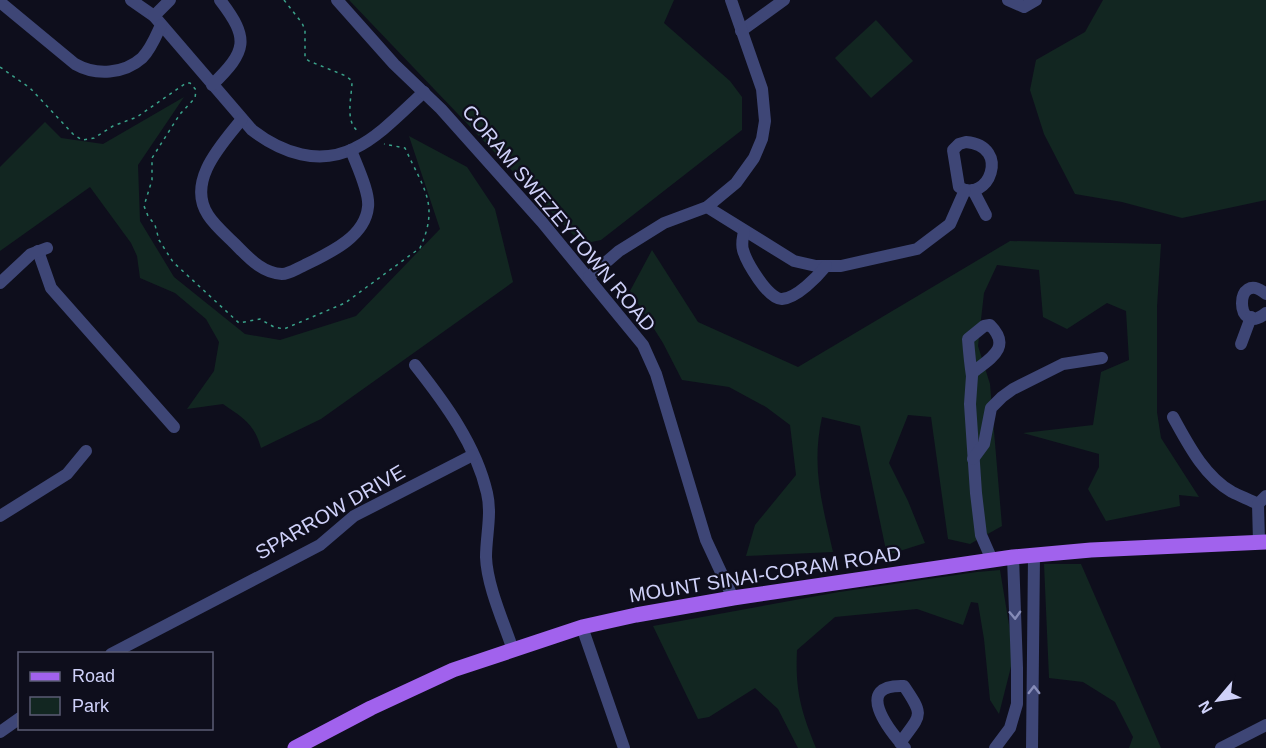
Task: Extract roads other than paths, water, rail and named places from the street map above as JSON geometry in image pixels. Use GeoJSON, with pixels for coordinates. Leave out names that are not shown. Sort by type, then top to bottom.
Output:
{"type":"FeatureCollection","features":[{"type":"Feature","properties":{"kind":"main road","name":"MOUNT SINAI-CORAM ROAD"},"geometry":{"type":"LineString","coordinates":[[295,748],[371,708],[453,670],[582,627],[636,615],[732,598],[1013,557],[1091,550],[1263,542]]}},
{"type":"Feature","properties":{"kind":"street"},"geometry":{"type":"LineString","coordinates":[[131,0],[158,21],[252,130],[269,143],[290,153],[311,156],[338,155],[351,150],[372,137],[424,92]]}},
{"type":"Feature","properties":{"kind":"street"},"geometry":{"type":"LineString","coordinates":[[0,2],[75,64],[87,71],[114,71],[132,65],[150,48],[158,21],[170,0]]}},
{"type":"Feature","properties":{"kind":"street"},"geometry":{"type":"LineString","coordinates":[[212,85],[233,64],[240,51],[239,28],[220,0]]}},
{"type":"Feature","properties":{"kind":"street","name":"CORAM SWEZEYTOWN ROAD"},"geometry":{"type":"LineString","coordinates":[[337,0],[394,64],[424,92],[496,170],[589,277],[643,345],[656,374],[706,540],[732,598]]}},
{"type":"Feature","properties":{"kind":"street"},"geometry":{"type":"LineString","coordinates":[[589,277],[619,251],[664,223],[707,207],[736,183],[754,158],[762,139],[765,121],[762,89],[731,0]]}},
{"type":"Feature","properties":{"kind":"street"},"geometry":{"type":"LineString","coordinates":[[741,31],[784,0]]}},
{"type":"Feature","properties":{"kind":"street"},"geometry":{"type":"LineString","coordinates":[[1008,0],[1024,7],[1036,0]]}},
{"type":"Feature","properties":{"kind":"street"},"geometry":{"type":"LineString","coordinates":[[242,119],[207,166],[202,181],[201,196],[209,218],[249,258],[271,272],[287,273],[324,256],[348,240],[362,224],[369,204],[351,150]]}},
{"type":"Feature","properties":{"kind":"street"},"geometry":{"type":"LineString","coordinates":[[707,207],[794,261],[816,266],[841,266],[917,249],[950,224],[969,190],[986,215]]}},
{"type":"Feature","properties":{"kind":"street"},"geometry":{"type":"LineString","coordinates":[[744,231],[742,243],[748,263],[770,294],[777,298],[790,296],[814,281],[826,266]]}},
{"type":"Feature","properties":{"kind":"street"},"geometry":{"type":"LineString","coordinates":[[0,283],[31,254],[42,249],[51,288],[174,427]]}},
{"type":"Feature","properties":{"kind":"street"},"geometry":{"type":"LineString","coordinates":[[1266,294],[1256,288],[1247,291],[1241,307],[1243,312],[1251,317],[1261,317],[1266,312]]}},
{"type":"Feature","properties":{"kind":"street"},"geometry":{"type":"LineString","coordinates":[[1241,344],[1251,317]]}},
{"type":"Feature","properties":{"kind":"street"},"geometry":{"type":"LineString","coordinates":[[973,459],[984,444],[991,408],[1002,397],[1013,389],[1064,364],[1101,358]]}},
{"type":"Feature","properties":{"kind":"street"},"geometry":{"type":"LineString","coordinates":[[415,365],[447,406],[474,455],[487,493],[489,517],[486,558],[492,586],[513,650]]}},
{"type":"Feature","properties":{"kind":"street"},"geometry":{"type":"LineString","coordinates":[[972,372],[970,404],[973,459],[981,535],[992,560]]}},
{"type":"Feature","properties":{"kind":"street"},"geometry":{"type":"LineString","coordinates":[[1173,417],[1197,458],[1211,476],[1231,491],[1262,500],[1263,542]]}},
{"type":"Feature","properties":{"kind":"street"},"geometry":{"type":"LineString","coordinates":[[0,516],[67,474],[86,451]]}},
{"type":"Feature","properties":{"kind":"street","name":"SPARROW DRIVE"},"geometry":{"type":"LineString","coordinates":[[115,652],[320,545],[354,516],[474,455]]}},
{"type":"Feature","properties":{"kind":"street"},"geometry":{"type":"LineString","coordinates":[[1032,748],[1034,556]]}},
{"type":"Feature","properties":{"kind":"street"},"geometry":{"type":"LineString","coordinates":[[994,748],[1012,723],[1017,704],[1013,557]]}},
{"type":"Feature","properties":{"kind":"street"},"geometry":{"type":"LineString","coordinates":[[582,627],[624,748]]}},
{"type":"Feature","properties":{"kind":"street"},"geometry":{"type":"LineString","coordinates":[[897,686],[904,686],[919,714],[918,721],[903,745],[877,708],[876,697],[879,693],[897,686]]}},
{"type":"Feature","properties":{"kind":"street"},"geometry":{"type":"LineString","coordinates":[[0,732],[18,719]]}},
{"type":"Feature","properties":{"kind":"street"},"geometry":{"type":"LineString","coordinates":[[1012,723],[1033,727]]}},
{"type":"Feature","properties":{"kind":"street"},"geometry":{"type":"LineString","coordinates":[[1221,748],[1266,725]]}},
{"type":"Feature","properties":{"kind":"street"},"geometry":{"type":"LineString","coordinates":[[1246,736],[1252,748]]}}]}
